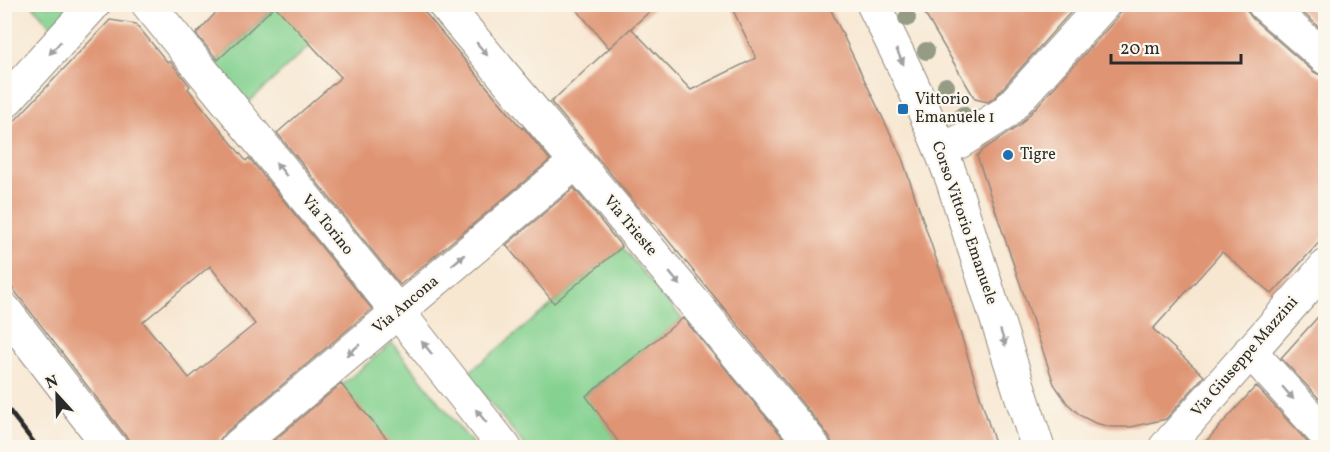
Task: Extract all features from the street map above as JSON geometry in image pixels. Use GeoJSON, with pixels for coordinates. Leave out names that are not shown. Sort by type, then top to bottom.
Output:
{"type":"FeatureCollection","features":[{"type":"Feature","properties":{"kind":"street"},"geometry":{"type":"LineString","coordinates":[[4,103],[94,4]]}},
{"type":"Feature","properties":{"kind":"street","name":"Via Torino"},"geometry":{"type":"LineString","coordinates":[[148,4],[506,447]]}},
{"type":"Feature","properties":{"kind":"street","name":"Via Trieste"},"geometry":{"type":"LineString","coordinates":[[444,4],[814,447]]}},
{"type":"Feature","properties":{"kind":"street","name":"Corso Vittorio Emanuele"},"geometry":{"type":"LineString","coordinates":[[873,4],[900,56],[941,149],[1038,447]]}},
{"type":"Feature","properties":{"kind":"street"},"geometry":{"type":"LineString","coordinates":[[941,149],[959,142],[1005,113],[1104,4]]}},
{"type":"Feature","properties":{"kind":"street"},"geometry":{"type":"LineString","coordinates":[[1264,4],[1326,58]]}},
{"type":"Feature","properties":{"kind":"street","name":"Via Ancona"},"geometry":{"type":"LineString","coordinates":[[236,447],[576,162]]}},
{"type":"Feature","properties":{"kind":"street","name":"Via Giuseppe Mazzini"},"geometry":{"type":"LineString","coordinates":[[1165,447],[1326,266]]}},
{"type":"Feature","properties":{"kind":"street"},"geometry":{"type":"LineString","coordinates":[[4,309],[111,447]]}},
{"type":"Feature","properties":{"kind":"street"},"geometry":{"type":"LineString","coordinates":[[1250,351],[1326,435]]}},
{"type":"Feature","properties":{"kind":"green space"},"geometry":{"type":"Polygon","coordinates":[[[32,5],[72,5],[52,27],[32,5]]]}},
{"type":"Feature","properties":{"kind":"green space"},"geometry":{"type":"Polygon","coordinates":[[[277,5],[333,24],[248,103],[215,63],[277,5]]]}},
{"type":"Feature","properties":{"kind":"green space"},"geometry":{"type":"Polygon","coordinates":[[[622,247],[682,319],[586,395],[622,447],[526,447],[467,374],[622,247]]]}},
{"type":"Feature","properties":{"kind":"green space"},"geometry":{"type":"Polygon","coordinates":[[[392,343],[475,447],[266,448],[392,343]]]}},
{"type":"Feature","properties":{"kind":"building"},"geometry":{"type":"Polygon","coordinates":[[[224,4],[418,4],[550,160],[400,285],[277,133],[341,77],[275,6],[218,60],[196,34],[224,4]]]}},
{"type":"Feature","properties":{"kind":"building"},"geometry":{"type":"Polygon","coordinates":[[[572,4],[658,4],[609,48],[572,4]]]}},
{"type":"Feature","properties":{"kind":"building"},"geometry":{"type":"Polygon","coordinates":[[[730,4],[828,4],[902,158],[996,447],[833,447],[822,427],[551,102],[631,28],[691,90],[756,58],[730,4]]]}},
{"type":"Feature","properties":{"kind":"building"},"geometry":{"type":"Polygon","coordinates":[[[919,4],[1078,4],[988,102],[975,99],[919,4]]]}},
{"type":"Feature","properties":{"kind":"building"},"geometry":{"type":"Polygon","coordinates":[[[1122,4],[1246,4],[1247,11],[1252,18],[1314,72],[1326,76],[1326,235],[1272,294],[1222,252],[1153,329],[1204,376],[1166,419],[1131,427],[1111,427],[1081,416],[1067,403],[1054,384],[977,156],[1019,126],[1118,17],[1122,4]]]}},
{"type":"Feature","properties":{"kind":"building"},"geometry":{"type":"Polygon","coordinates":[[[1293,4],[1326,4],[1326,33],[1293,4]]]}},
{"type":"Feature","properties":{"kind":"building"},"geometry":{"type":"Polygon","coordinates":[[[110,20],[136,24],[168,63],[170,61],[190,86],[188,89],[246,161],[249,158],[372,309],[224,434],[218,447],[134,447],[4,277],[4,132],[110,20]],[[210,266],[143,322],[189,378],[255,324],[210,266]]]}},
{"type":"Feature","properties":{"kind":"building"},"geometry":{"type":"Polygon","coordinates":[[[574,188],[622,247],[554,303],[506,245],[574,188]]]}},
{"type":"Feature","properties":{"kind":"building"},"geometry":{"type":"Polygon","coordinates":[[[1326,308],[1326,406],[1281,358],[1326,308]]]}},
{"type":"Feature","properties":{"kind":"building"},"geometry":{"type":"Polygon","coordinates":[[[683,318],[791,447],[622,447],[586,396],[683,318]]]}},
{"type":"Feature","properties":{"kind":"building"},"geometry":{"type":"Polygon","coordinates":[[[341,384],[394,447],[266,447],[341,384]]]}},
{"type":"Feature","properties":{"kind":"building"},"geometry":{"type":"Polygon","coordinates":[[[1256,386],[1312,447],[1201,447],[1256,386]]]}},
{"type":"Feature","properties":{"kind":"railway"},"geometry":{"type":"LineString","coordinates":[[4,404],[38,448]]}},
{"type":"Feature","properties":{"kind":"place","name":"Vittorio Emanuele 1"},"geometry":{"type":"Point","coordinates":[903,109]}},
{"type":"Feature","properties":{"kind":"place","name":"Tigre"},"geometry":{"type":"Point","coordinates":[1008,155]}}]}
